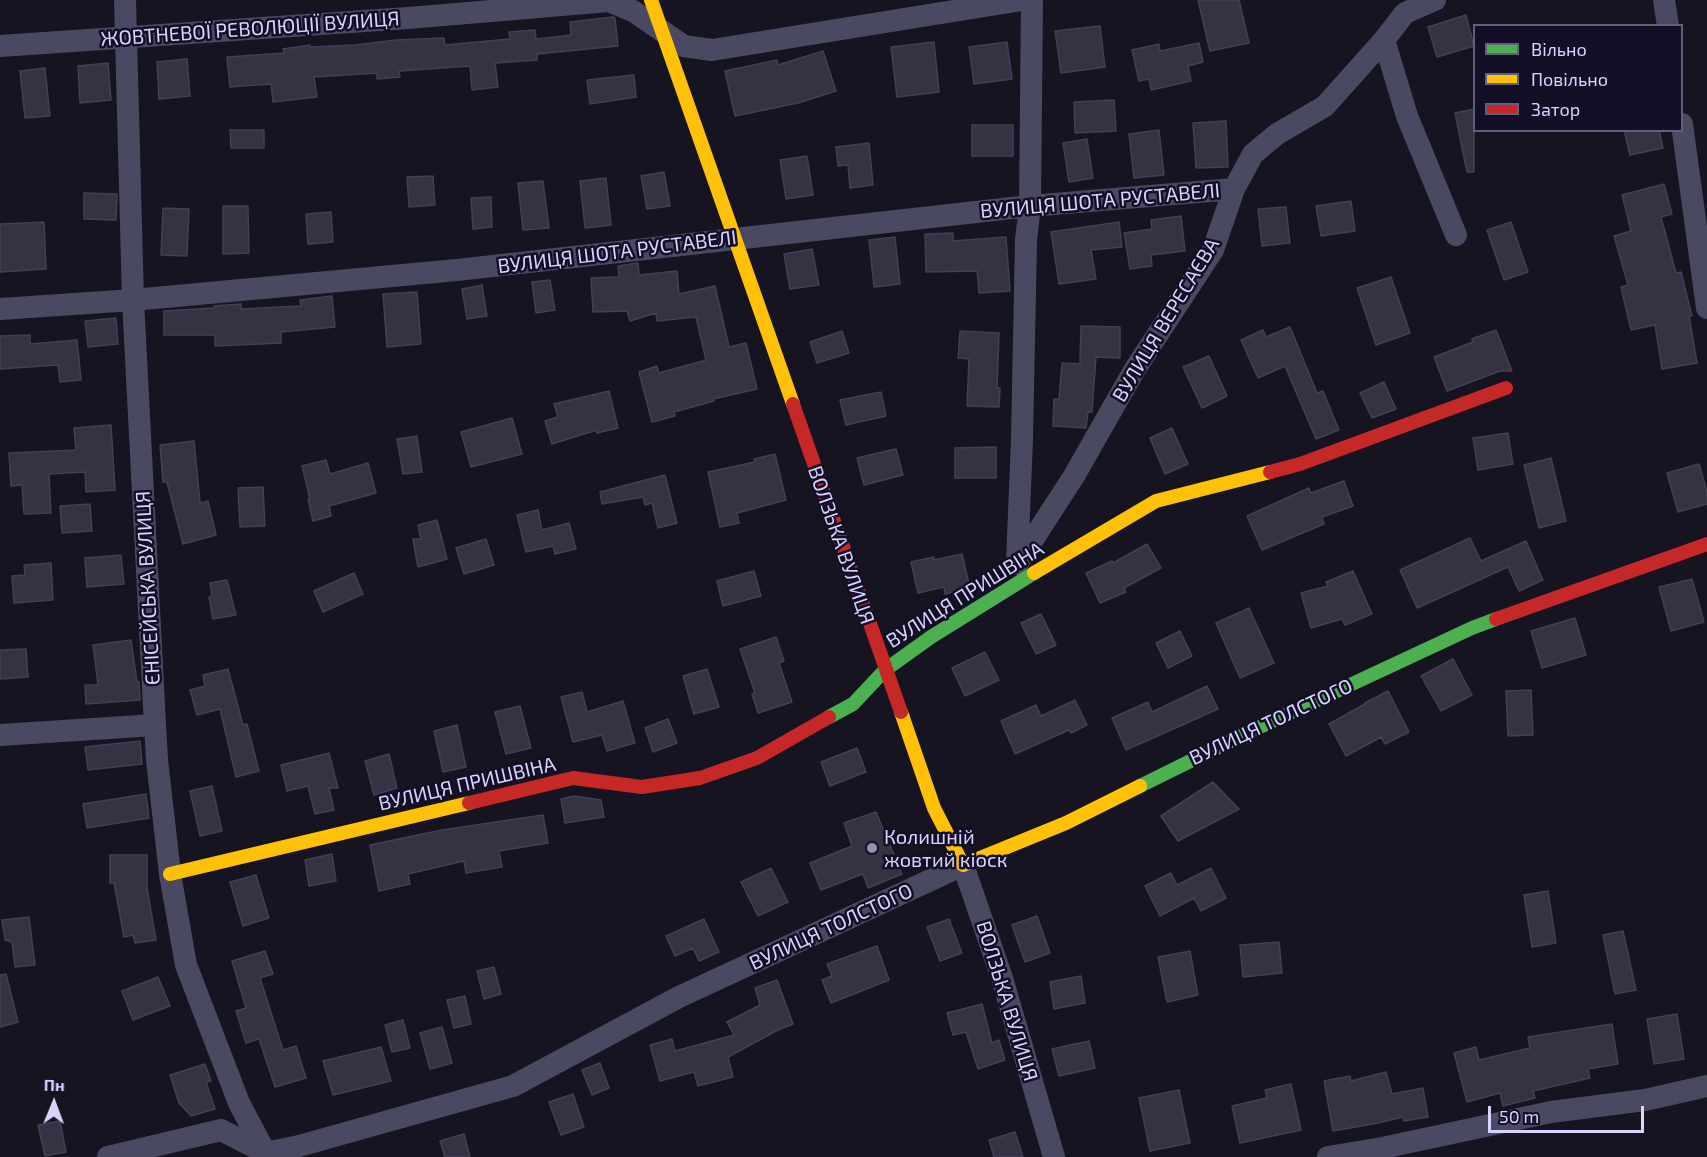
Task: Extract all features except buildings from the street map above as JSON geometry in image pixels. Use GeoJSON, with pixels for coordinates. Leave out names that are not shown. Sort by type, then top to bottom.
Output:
{"type":"FeatureCollection","features":[{"type":"Feature","properties":{"kind":"street","name":"ЄНІСЕЙСЬКА ВУЛИЦЯ"},"geometry":{"type":"LineString","coordinates":[[125,0],[133,300],[156,760],[170,874],[186,965],[239,1103],[267,1155]]}},
{"type":"Feature","properties":{"kind":"street","name":"ВОЛЗЬКА ВУЛИЦЯ"},"geometry":{"type":"LineString","coordinates":[[651,0],[934,808],[963,865],[1002,978],[1054,1157]]}},
{"type":"Feature","properties":{"kind":"street","name":"ЖОВТНЕВОЇ РЕВОЛЮЦІЇ ВУЛИЦЯ"},"geometry":{"type":"LineString","coordinates":[[0,46],[408,18],[609,1],[633,11],[684,46],[712,50],[1022,0]]}},
{"type":"Feature","properties":{"kind":"street"},"geometry":{"type":"LineString","coordinates":[[1016,573],[1022,440],[1026,240],[1030,206],[1032,0]]}},
{"type":"Feature","properties":{"kind":"street","name":"ВУЛИЦЯ ВЕРЕСАЄВА"},"geometry":{"type":"LineString","coordinates":[[1016,573],[1135,369],[1213,250],[1234,189],[1253,154],[1277,134],[1325,106],[1405,13],[1435,0]]}},
{"type":"Feature","properties":{"kind":"street"},"geometry":{"type":"LineString","coordinates":[[1664,0],[1668,24]]}},
{"type":"Feature","properties":{"kind":"street"},"geometry":{"type":"LineString","coordinates":[[1384,40],[1407,116],[1456,235]]}},
{"type":"Feature","properties":{"kind":"street"},"geometry":{"type":"LineString","coordinates":[[1683,131],[1707,308]]}},
{"type":"Feature","properties":{"kind":"street","name":"ВУЛИЦЯ ШОТА РУСТАВЕЛІ"},"geometry":{"type":"LineString","coordinates":[[0,309],[133,300],[457,270],[1030,206],[1234,189]]}},
{"type":"Feature","properties":{"kind":"street","name":"ВУЛИЦЯ ПРИШВІНА"},"geometry":{"type":"LineString","coordinates":[[170,874],[573,778],[642,787],[700,778],[757,758],[853,704],[885,670],[1016,573],[1156,501],[1300,464],[1506,388]]}},
{"type":"Feature","properties":{"kind":"street","name":"ВУЛИЦЯ ТОЛСТОГО"},"geometry":{"type":"LineString","coordinates":[[267,1155],[513,1086],[680,997],[963,865],[1066,823],[1245,734],[1472,628],[1707,544]]}},
{"type":"Feature","properties":{"kind":"street"},"geometry":{"type":"LineString","coordinates":[[0,735],[155,725]]}},
{"type":"Feature","properties":{"kind":"street"},"geometry":{"type":"LineString","coordinates":[[1328,1157],[1382,1148],[1551,1112],[1645,1100],[1707,1086]]}},
{"type":"Feature","properties":{"kind":"street"},"geometry":{"type":"LineString","coordinates":[[108,1157],[221,1130],[267,1155]]}},
{"type":"Feature","properties":{"kind":"traffic: fast"},"geometry":{"type":"LineString","coordinates":[[829,717],[853,704],[885,670],[931,637],[1034,573]]}},
{"type":"Feature","properties":{"kind":"traffic: fast"},"geometry":{"type":"LineString","coordinates":[[1140,786],[1245,734],[1472,628],[1496,619]]}},
{"type":"Feature","properties":{"kind":"traffic: slow"},"geometry":{"type":"LineString","coordinates":[[651,0],[793,404]]}},
{"type":"Feature","properties":{"kind":"traffic: slow"},"geometry":{"type":"LineString","coordinates":[[1034,573],[1156,501],[1270,472]]}},
{"type":"Feature","properties":{"kind":"traffic: slow"},"geometry":{"type":"LineString","coordinates":[[901,712],[934,808],[963,865],[1066,823],[1140,786]]}},
{"type":"Feature","properties":{"kind":"traffic: slow"},"geometry":{"type":"LineString","coordinates":[[170,874],[469,803]]}},
{"type":"Feature","properties":{"kind":"traffic: jam"},"geometry":{"type":"LineString","coordinates":[[1270,472],[1300,464],[1506,388]]}},
{"type":"Feature","properties":{"kind":"traffic: jam"},"geometry":{"type":"LineString","coordinates":[[793,404],[901,712]]}},
{"type":"Feature","properties":{"kind":"traffic: jam"},"geometry":{"type":"LineString","coordinates":[[1496,619],[1707,544]]}},
{"type":"Feature","properties":{"kind":"traffic: jam"},"geometry":{"type":"LineString","coordinates":[[469,803],[573,778],[642,787],[700,778],[757,758],[829,717]]}},
{"type":"Feature","properties":{"kind":"place","name":"Колишній жовтий кіоск"},"geometry":{"type":"Point","coordinates":[872,848]}}]}
